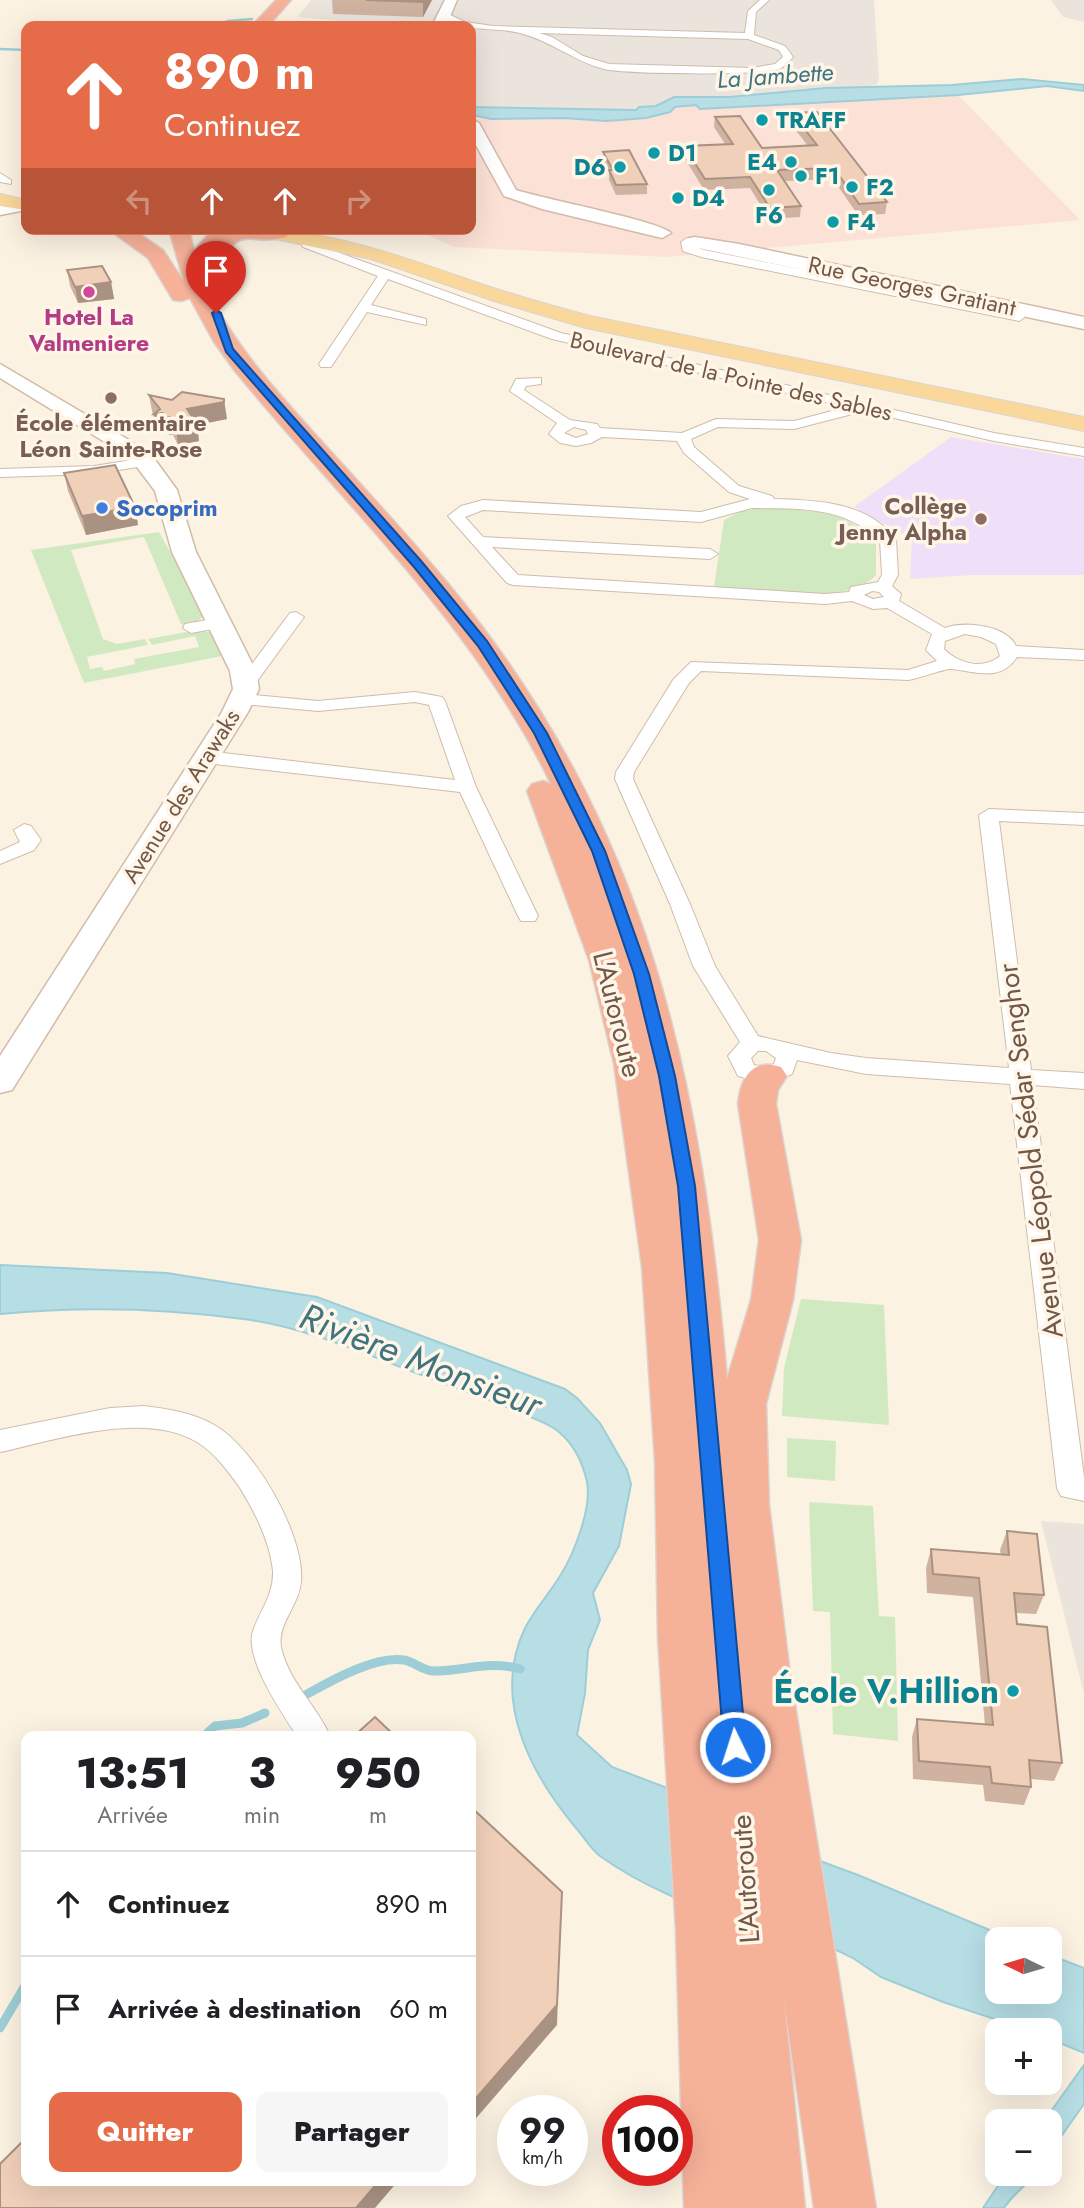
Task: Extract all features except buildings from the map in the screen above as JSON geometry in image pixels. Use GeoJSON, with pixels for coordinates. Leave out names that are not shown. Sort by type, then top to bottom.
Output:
{"type":"FeatureCollection","features":[{"type":"Feature","properties":{"kind":"highway"},"geometry":{"type":"LineString","coordinates":[[265,21],[284,0]]}},
{"type":"Feature","properties":{"kind":"highway"},"geometry":{"type":"LineString","coordinates":[[278,21],[296,0]]}},
{"type":"Feature","properties":{"kind":"highway"},"geometry":{"type":"LineString","coordinates":[[127,235],[156,254],[196,297],[229,350]]}},
{"type":"Feature","properties":{"kind":"highway","name":"L'Autoroute"},"geometry":{"type":"LineString","coordinates":[[167,235],[196,297],[194,323],[223,369],[401,574],[460,648],[509,726],[542,789],[607,960],[633,1064],[663,1267],[678,1461],[683,1637],[741,1818]]}},
{"type":"Feature","properties":{"kind":"highway","name":"L'Autoroute"},"geometry":{"type":"LineString","coordinates":[[180,235],[201,301],[229,350],[418,565],[483,644],[540,733],[598,851],[641,974],[667,1076],[687,1186],[722,1569],[741,1818],[720,1952],[737,2208]]}},
{"type":"Feature","properties":{"kind":"highway"},"geometry":{"type":"LineString","coordinates":[[196,297],[223,235]]}},
{"type":"Feature","properties":{"kind":"highway"},"geometry":{"type":"LineString","coordinates":[[771,1058],[759,1088],[757,1104],[780,1240],[780,1257],[761,1341],[744,1395],[742,1419],[748,1533],[761,1649],[741,1818],[808,1979],[845,2208]]}},
{"type":"Feature","properties":{"kind":"highway"},"geometry":{"type":"LineString","coordinates":[[687,1186],[748,1533]]}},
{"type":"Feature","properties":{"kind":"highway"},"geometry":{"type":"LineString","coordinates":[[715,2208],[720,1952]]}},
{"type":"Feature","properties":{"kind":"highway","name":"L'Autoroute"},"geometry":{"type":"LineString","coordinates":[[720,1952],[774,2208]]}},
{"type":"Feature","properties":{"kind":"main road"},"geometry":{"type":"LineString","coordinates":[[2,179],[21,183]]}},
{"type":"Feature","properties":{"kind":"main road"},"geometry":{"type":"LineString","coordinates":[[0,200],[21,204]]}},
{"type":"Feature","properties":{"kind":"main road"},"geometry":{"type":"LineString","coordinates":[[290,235],[378,255],[504,298],[586,322],[1084,424]]}},
{"type":"Feature","properties":{"kind":"main road"},"geometry":{"type":"LineString","coordinates":[[331,243],[356,239],[357,235]]}},
{"type":"Feature","properties":{"kind":"main road"},"geometry":{"type":"LineString","coordinates":[[376,235],[471,279],[589,317],[1077,415]]}},
{"type":"Feature","properties":{"kind":"street"},"geometry":{"type":"LineString","coordinates":[[442,21],[451,0]]}},
{"type":"Feature","properties":{"kind":"street"},"geometry":{"type":"LineString","coordinates":[[749,36],[752,11],[765,0]]}},
{"type":"Feature","properties":{"kind":"street"},"geometry":{"type":"LineString","coordinates":[[476,26],[519,30],[749,36],[787,52],[785,62],[778,66],[753,71],[608,67],[580,58],[550,39],[519,30]]}},
{"type":"Feature","properties":{"kind":"street"},"geometry":{"type":"LineString","coordinates":[[476,31],[493,29]]}},
{"type":"Feature","properties":{"kind":"street"},"geometry":{"type":"LineString","coordinates":[[550,39],[563,31]]}},
{"type":"Feature","properties":{"kind":"street","name":"Rue Georges Gratiant"},"geometry":{"type":"LineString","coordinates":[[476,135],[510,193],[538,203],[1084,322]]}},
{"type":"Feature","properties":{"kind":"street"},"geometry":{"type":"LineString","coordinates":[[0,210],[21,206]]}},
{"type":"Feature","properties":{"kind":"street"},"geometry":{"type":"LineString","coordinates":[[684,233],[687,248],[695,251],[1019,317]]}},
{"type":"Feature","properties":{"kind":"street","name":"Boulevard de la Pointe des Sables"},"geometry":{"type":"LineString","coordinates":[[304,237],[307,244],[319,250],[557,336],[994,437],[1084,452]]}},
{"type":"Feature","properties":{"kind":"street"},"geometry":{"type":"LineString","coordinates":[[326,364],[385,275]]}},
{"type":"Feature","properties":{"kind":"street"},"geometry":{"type":"LineString","coordinates":[[363,307],[421,322]]}},
{"type":"Feature","properties":{"kind":"street","name":"Avenue des Arawaks"},"geometry":{"type":"LineString","coordinates":[[0,370],[120,443],[145,462],[166,490],[184,552],[243,671],[244,691],[206,757],[0,1082]]}},
{"type":"Feature","properties":{"kind":"street"},"geometry":{"type":"LineString","coordinates":[[536,380],[521,383],[517,391],[567,424],[587,425],[597,432],[684,437],[716,423],[781,426],[863,407]]}},
{"type":"Feature","properties":{"kind":"street"},"geometry":{"type":"LineString","coordinates":[[832,399],[833,415]]}},
{"type":"Feature","properties":{"kind":"street"},"geometry":{"type":"LineString","coordinates":[[684,437],[684,444],[689,450],[734,489],[780,503]]}},
{"type":"Feature","properties":{"kind":"street"},"geometry":{"type":"LineString","coordinates":[[0,473],[93,470],[145,462]]}},
{"type":"Feature","properties":{"kind":"street"},"geometry":{"type":"LineString","coordinates":[[727,510],[735,500],[734,489]]}},
{"type":"Feature","properties":{"kind":"street"},"geometry":{"type":"LineString","coordinates":[[886,595],[890,575],[888,539],[882,532],[836,508],[751,503],[693,517],[483,505],[466,509],[456,516],[513,580],[825,599],[856,596],[861,588],[886,595],[944,634]]}},
{"type":"Feature","properties":{"kind":"street"},"geometry":{"type":"LineString","coordinates":[[477,541],[710,554]]}},
{"type":"Feature","properties":{"kind":"street"},"geometry":{"type":"LineString","coordinates":[[296,617],[244,691],[304,706],[415,697],[436,701],[467,787],[528,916]]}},
{"type":"Feature","properties":{"kind":"street"},"geometry":{"type":"LineString","coordinates":[[191,628],[218,623]]}},
{"type":"Feature","properties":{"kind":"street"},"geometry":{"type":"LineString","coordinates":[[965,629],[990,633],[1007,644],[1010,651],[1004,662],[987,668],[965,667],[948,662],[935,650],[937,638],[965,629]]}},
{"type":"Feature","properties":{"kind":"street"},"geometry":{"type":"LineString","coordinates":[[1010,651],[1084,655]]}},
{"type":"Feature","properties":{"kind":"street"},"geometry":{"type":"LineString","coordinates":[[948,662],[926,672],[908,675],[697,666],[682,680],[625,772],[625,779],[704,966],[771,1058],[1084,1081]]}},
{"type":"Feature","properties":{"kind":"street"},"geometry":{"type":"LineString","coordinates":[[206,757],[467,787]]}},
{"type":"Feature","properties":{"kind":"street","name":"Avenue Léopold Sédar Senghor"},"geometry":{"type":"LineString","coordinates":[[1077,1489],[1074,1448],[1022,1077],[989,814],[1084,819]]}},
{"type":"Feature","properties":{"kind":"street"},"geometry":{"type":"LineString","coordinates":[[0,858],[27,846],[31,840],[24,830]]}},
{"type":"Feature","properties":{"kind":"street"},"geometry":{"type":"LineString","coordinates":[[0,1441],[132,1415],[190,1423],[219,1441],[251,1480],[267,1510],[287,1569],[288,1589],[266,1639],[273,1665],[296,1709],[311,1731]]}},
{"type":"Feature","properties":{"kind":"shaded area"},"geometry":{"type":"Polygon","coordinates":[[[311,0],[874,0],[879,79],[876,85],[868,86],[729,97],[674,97],[656,106],[639,107],[636,110],[476,107],[476,21],[341,21],[297,17],[311,0]]]}},
{"type":"Feature","properties":{"kind":"shaded area"},"geometry":{"type":"Polygon","coordinates":[[[1051,0],[1084,0],[1084,22],[1063,17],[1051,0]]]}},
{"type":"Feature","properties":{"kind":"shaded area"},"geometry":{"type":"Polygon","coordinates":[[[958,95],[1080,220],[667,257],[454,247],[428,235],[476,235],[476,119],[564,118],[606,121],[696,105],[700,109],[958,95]]]}},
{"type":"Feature","properties":{"kind":"shaded area","name":"Collège Jenny Alpha"},"geometry":{"type":"Polygon","coordinates":[[[951,437],[1084,459],[1084,575],[971,575],[910,579],[912,539],[854,507],[951,437]]]}},
{"type":"Feature","properties":{"kind":"shaded area"},"geometry":{"type":"Polygon","coordinates":[[[1041,1521],[1084,1524],[1084,1694],[1041,1521]]]}},
{"type":"Feature","properties":{"kind":"green space"},"geometry":{"type":"Polygon","coordinates":[[[765,508],[831,512],[876,536],[876,575],[863,585],[823,594],[714,587],[724,520],[742,511],[765,508]]]}},
{"type":"Feature","properties":{"kind":"green space"},"geometry":{"type":"Polygon","coordinates":[[[159,532],[204,613],[203,617],[190,626],[181,624],[144,537],[71,550],[103,639],[117,644],[145,639],[148,645],[87,657],[90,669],[102,667],[104,671],[135,664],[134,659],[199,647],[195,636],[152,645],[148,639],[192,631],[210,632],[222,656],[84,683],[31,550],[159,532]]]}},
{"type":"Feature","properties":{"kind":"green space"},"geometry":{"type":"Polygon","coordinates":[[[801,1299],[884,1305],[889,1425],[782,1416],[784,1368],[801,1299]]]}},
{"type":"Feature","properties":{"kind":"green space"},"geometry":{"type":"Polygon","coordinates":[[[787,1438],[836,1441],[835,1481],[787,1477],[787,1438]]]}},
{"type":"Feature","properties":{"kind":"green space"},"geometry":{"type":"Polygon","coordinates":[[[809,1502],[873,1506],[879,1616],[895,1617],[898,1741],[833,1734],[830,1612],[813,1611],[809,1502]]]}},
{"type":"Feature","properties":{"kind":"water"},"geometry":{"type":"Polygon","coordinates":[[[1022,79],[1084,85],[1084,91],[1047,86],[958,95],[700,109],[696,105],[675,107],[670,112],[646,118],[606,121],[564,118],[491,119],[476,116],[476,107],[636,110],[639,107],[656,106],[674,97],[729,97],[826,88],[952,85],[1022,79]]]}},
{"type":"Feature","properties":{"kind":"water","name":"Rivière Monsieur"},"geometry":{"type":"Polygon","coordinates":[[[0,1265],[167,1273],[317,1297],[565,1389],[600,1423],[627,1470],[631,1484],[619,1546],[593,1593],[600,1620],[588,1650],[585,1693],[577,1735],[612,1767],[696,1799],[763,1840],[858,1875],[985,1928],[985,2004],[1062,2004],[1062,1960],[1084,1968],[1084,2053],[1062,2044],[1062,2018],[992,2018],[943,2002],[881,1977],[853,1958],[787,1926],[770,1935],[682,1901],[620,1869],[600,1856],[591,1846],[544,1784],[520,1734],[514,1708],[512,1681],[516,1655],[525,1628],[565,1567],[581,1530],[587,1505],[587,1482],[580,1462],[570,1443],[557,1431],[510,1408],[343,1345],[268,1323],[152,1310],[61,1310],[0,1314],[0,1265]]]}},
{"type":"Feature","properties":{"kind":"water"},"geometry":{"type":"Polygon","coordinates":[[[1084,2065],[1084,2104],[1062,2135],[1062,2109],[1053,2109],[1084,2065]]]}},
{"type":"Feature","properties":{"kind":"water"},"geometry":{"type":"Polygon","coordinates":[[[998,2186],[1023,2186],[1004,2208],[983,2208],[998,2186]]]}},
{"type":"Feature","properties":{"kind":"waterway","name":"La Jambette"},"geometry":{"type":"LineString","coordinates":[[228,21],[252,19]]}},
{"type":"Feature","properties":{"kind":"waterway","name":"La Jambette"},"geometry":{"type":"LineString","coordinates":[[0,49],[21,50]]}},
{"type":"Feature","properties":{"kind":"waterway"},"geometry":{"type":"LineString","coordinates":[[298,1699],[349,1672],[392,1660],[408,1661],[434,1671],[488,1666],[520,1669]]}},
{"type":"Feature","properties":{"kind":"waterway"},"geometry":{"type":"LineString","coordinates":[[210,1731],[215,1726],[242,1723],[265,1713]]}},
{"type":"Feature","properties":{"kind":"waterway"},"geometry":{"type":"LineString","coordinates":[[0,2028],[21,1992]]}},
{"type":"Feature","properties":{"kind":"place","name":"TRAFF"},"geometry":{"type":"Point","coordinates":[762,120]}},
{"type":"Feature","properties":{"kind":"place","name":"D1"},"geometry":{"type":"Point","coordinates":[654,153]}},
{"type":"Feature","properties":{"kind":"place","name":"E4"},"geometry":{"type":"Point","coordinates":[791,162]}},
{"type":"Feature","properties":{"kind":"place","name":"D6"},"geometry":{"type":"Point","coordinates":[620,167]}},
{"type":"Feature","properties":{"kind":"place","name":"F1"},"geometry":{"type":"Point","coordinates":[801,176]}},
{"type":"Feature","properties":{"kind":"place","name":"F2"},"geometry":{"type":"Point","coordinates":[852,187]}},
{"type":"Feature","properties":{"kind":"place","name":"F6"},"geometry":{"type":"Point","coordinates":[769,190]}},
{"type":"Feature","properties":{"kind":"place","name":"D4"},"geometry":{"type":"Point","coordinates":[678,198]}},
{"type":"Feature","properties":{"kind":"place","name":"F4"},"geometry":{"type":"Point","coordinates":[833,222]}},
{"type":"Feature","properties":{"kind":"place","name":"Hotel La Valmeniere"},"geometry":{"type":"Point","coordinates":[89,292]}},
{"type":"Feature","properties":{"kind":"place","name":"École élémentaire Léon Sainte-Rose"},"geometry":{"type":"Point","coordinates":[111,398]}},
{"type":"Feature","properties":{"kind":"place","name":"Socoprim"},"geometry":{"type":"Point","coordinates":[102,508]}},
{"type":"Feature","properties":{"kind":"place","name":"Collège Jenny Alpha"},"geometry":{"type":"Point","coordinates":[981,519]}},
{"type":"Feature","properties":{"kind":"place","name":"École V.Hillion"},"geometry":{"type":"Point","coordinates":[1013,1691]}},
{"type":"Feature","properties":{"kind":"route"},"geometry":{"type":"LineString","coordinates":[[216,313],[229,350],[418,565],[483,644],[540,733],[598,851],[641,974],[667,1076],[687,1186],[722,1569],[735,1747]]}}]}
